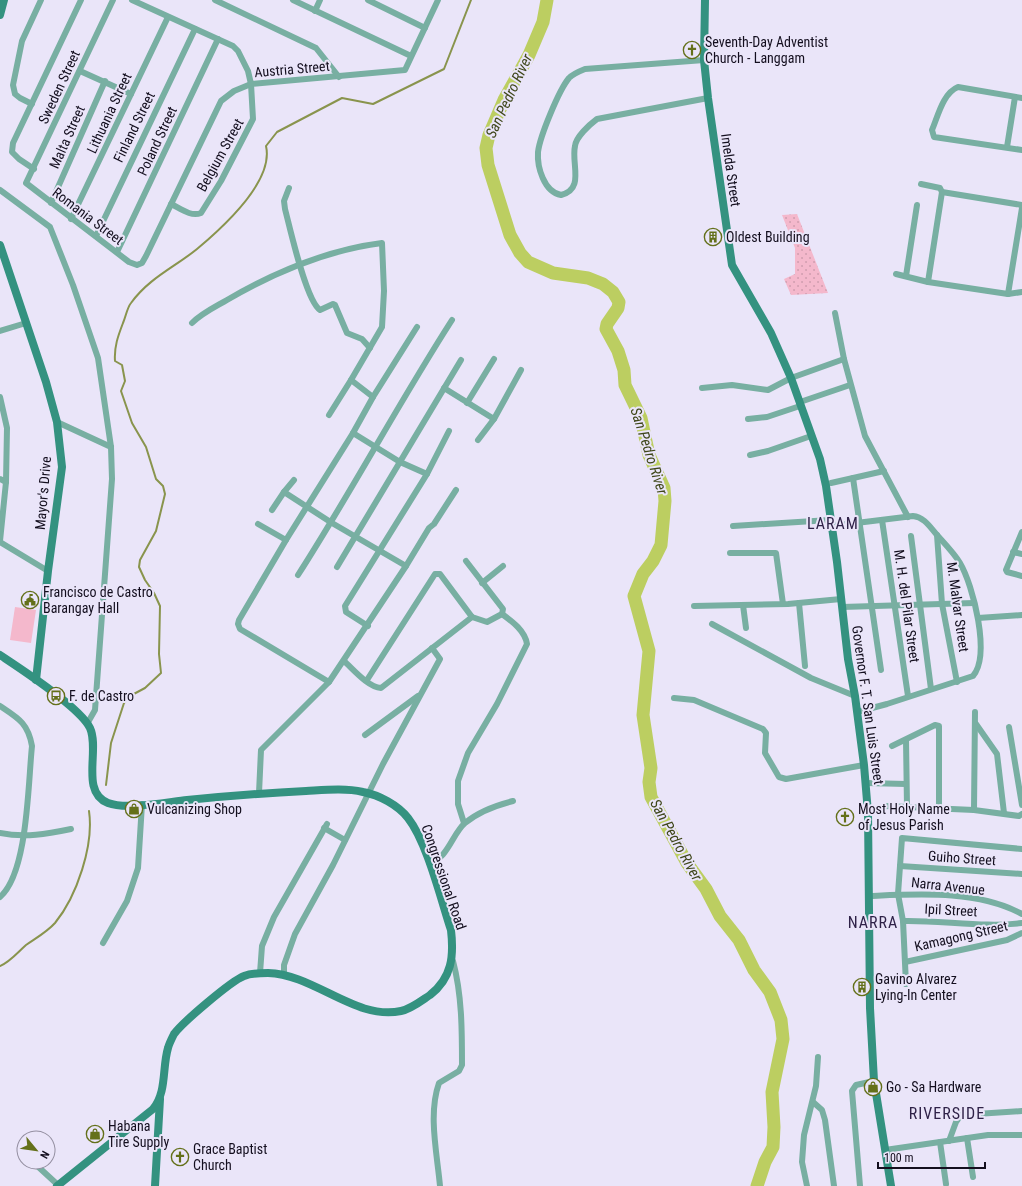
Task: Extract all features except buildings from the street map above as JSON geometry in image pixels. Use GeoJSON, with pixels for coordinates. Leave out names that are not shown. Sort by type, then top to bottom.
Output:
{"type":"FeatureCollection","features":[{"type":"Feature","properties":{"kind":"street"},"geometry":{"type":"LineString","coordinates":[[0,15],[4,0]]}},
{"type":"Feature","properties":{"kind":"street"},"geometry":{"type":"LineString","coordinates":[[32,104],[15,94],[14,85],[22,40],[41,0]]}},
{"type":"Feature","properties":{"kind":"street"},"geometry":{"type":"LineString","coordinates":[[34,169],[19,159],[12,152],[13,143],[81,0]]}},
{"type":"Feature","properties":{"kind":"street","name":"Sweden Street"},"geometry":{"type":"LineString","coordinates":[[26,184],[113,0]]}},
{"type":"Feature","properties":{"kind":"street","name":"Belgium Street"},"geometry":{"type":"LineString","coordinates":[[132,0],[233,46],[238,51],[248,71],[251,84],[253,119],[221,181],[201,212],[196,215],[188,213],[171,204]]}},
{"type":"Feature","properties":{"kind":"street"},"geometry":{"type":"LineString","coordinates":[[215,0],[316,48],[339,77]]}},
{"type":"Feature","properties":{"kind":"street"},"geometry":{"type":"LineString","coordinates":[[293,0],[315,12],[411,56]]}},
{"type":"Feature","properties":{"kind":"street"},"geometry":{"type":"LineString","coordinates":[[315,12],[320,0]]}},
{"type":"Feature","properties":{"kind":"street"},"geometry":{"type":"LineString","coordinates":[[368,0],[425,28]]}},
{"type":"Feature","properties":{"kind":"street","name":"Austria Street"},"geometry":{"type":"LineString","coordinates":[[137,265],[142,263],[144,260],[221,101],[234,91],[251,84],[405,70],[438,0]]}},
{"type":"Feature","properties":{"kind":"street","name":"Imelda Street"},"geometry":{"type":"LineString","coordinates":[[705,0],[704,60],[732,265],[771,333]]}},
{"type":"Feature","properties":{"kind":"street","name":"Lithuania Street"},"geometry":{"type":"LineString","coordinates":[[71,219],[168,17]]}},
{"type":"Feature","properties":{"kind":"street","name":"Finland Street"},"geometry":{"type":"LineString","coordinates":[[96,236],[194,29]]}},
{"type":"Feature","properties":{"kind":"street","name":"Poland Street"},"geometry":{"type":"LineString","coordinates":[[117,252],[218,39]]}},
{"type":"Feature","properties":{"kind":"street"},"geometry":{"type":"LineString","coordinates":[[704,60],[585,69],[569,78],[547,120],[538,152],[541,173],[549,189],[561,195],[569,193],[572,190],[575,176],[575,145],[592,123],[597,119],[708,98]]}},
{"type":"Feature","properties":{"kind":"street"},"geometry":{"type":"LineString","coordinates":[[80,70],[131,94]]}},
{"type":"Feature","properties":{"kind":"street","name":"Malta Street"},"geometry":{"type":"LineString","coordinates":[[51,202],[105,81]]}},
{"type":"Feature","properties":{"kind":"street"},"geometry":{"type":"LineString","coordinates":[[1007,147],[1019,97],[958,87],[951,90],[946,97],[932,130],[934,137],[1022,150]]}},
{"type":"Feature","properties":{"kind":"street","name":"Romania Street"},"geometry":{"type":"LineString","coordinates":[[26,184],[129,262],[137,265]]}},
{"type":"Feature","properties":{"kind":"street"},"geometry":{"type":"LineString","coordinates":[[921,184],[940,188],[942,192],[1022,205]]}},
{"type":"Feature","properties":{"kind":"street"},"geometry":{"type":"LineString","coordinates":[[289,188],[284,201],[298,264],[318,308],[320,310],[332,304],[335,305],[347,333],[362,339],[370,348]]}},
{"type":"Feature","properties":{"kind":"street"},"geometry":{"type":"LineString","coordinates":[[0,190],[50,228],[73,285],[98,358],[111,447],[112,479],[95,710],[87,724]]}},
{"type":"Feature","properties":{"kind":"street"},"geometry":{"type":"LineString","coordinates":[[928,282],[942,192]]}},
{"type":"Feature","properties":{"kind":"street"},"geometry":{"type":"LineString","coordinates":[[906,276],[917,205]]}},
{"type":"Feature","properties":{"kind":"street"},"geometry":{"type":"LineString","coordinates":[[1008,294],[1022,208]]}},
{"type":"Feature","properties":{"kind":"street"},"geometry":{"type":"LineString","coordinates":[[192,323],[200,314],[254,285],[298,264],[354,246],[382,243],[384,291],[382,327],[329,416]]}},
{"type":"Feature","properties":{"kind":"street","name":"Mayor's Drive"},"geometry":{"type":"LineString","coordinates":[[0,245],[57,422],[62,466],[48,571],[36,680]]}},
{"type":"Feature","properties":{"kind":"street"},"geometry":{"type":"LineString","coordinates":[[896,274],[928,282],[1008,294],[1022,292]]}},
{"type":"Feature","properties":{"kind":"street"},"geometry":{"type":"LineString","coordinates":[[835,313],[850,384],[865,436],[908,517]]}},
{"type":"Feature","properties":{"kind":"street"},"geometry":{"type":"LineString","coordinates":[[298,575],[332,523],[409,388],[452,320]]}},
{"type":"Feature","properties":{"kind":"street"},"geometry":{"type":"LineString","coordinates":[[0,331],[26,323]]}},
{"type":"Feature","properties":{"kind":"street"},"geometry":{"type":"LineString","coordinates":[[329,682],[240,629],[238,624],[239,620],[306,506],[418,327]]}},
{"type":"Feature","properties":{"kind":"street","name":"Governor F. T. San Luis Street"},"geometry":{"type":"LineString","coordinates":[[771,333],[802,403],[811,436],[820,459],[831,523],[848,659],[855,696],[866,783],[868,813],[870,1008],[874,1081],[891,1186]]}},
{"type":"Feature","properties":{"kind":"street"},"geometry":{"type":"LineString","coordinates":[[467,402],[494,359]]}},
{"type":"Feature","properties":{"kind":"street"},"geometry":{"type":"LineString","coordinates":[[702,388],[732,385],[768,390],[791,378],[844,359]]}},
{"type":"Feature","properties":{"kind":"street"},"geometry":{"type":"LineString","coordinates":[[337,567],[461,360]]}},
{"type":"Feature","properties":{"kind":"street"},"geometry":{"type":"LineString","coordinates":[[478,440],[494,419],[521,370]]}},
{"type":"Feature","properties":{"kind":"street"},"geometry":{"type":"LineString","coordinates":[[351,380],[373,397]]}},
{"type":"Feature","properties":{"kind":"street"},"geometry":{"type":"LineString","coordinates":[[748,419],[767,418],[850,384]]}},
{"type":"Feature","properties":{"kind":"street"},"geometry":{"type":"LineString","coordinates":[[444,388],[494,419]]}},
{"type":"Feature","properties":{"kind":"street"},"geometry":{"type":"LineString","coordinates":[[0,397],[6,428],[0,542],[48,571]]}},
{"type":"Feature","properties":{"kind":"street"},"geometry":{"type":"LineString","coordinates":[[57,422],[111,447]]}},
{"type":"Feature","properties":{"kind":"street"},"geometry":{"type":"LineString","coordinates":[[368,626],[346,612],[345,606],[427,474],[449,431]]}},
{"type":"Feature","properties":{"kind":"street"},"geometry":{"type":"LineString","coordinates":[[353,433],[400,462],[427,474]]}},
{"type":"Feature","properties":{"kind":"street"},"geometry":{"type":"LineString","coordinates":[[750,455],[768,451],[811,436]]}},
{"type":"Feature","properties":{"kind":"street"},"geometry":{"type":"LineString","coordinates":[[831,483],[884,471]]}},
{"type":"Feature","properties":{"kind":"street"},"geometry":{"type":"LineString","coordinates":[[853,478],[881,670]]}},
{"type":"Feature","properties":{"kind":"street"},"geometry":{"type":"LineString","coordinates":[[272,510],[294,480]]}},
{"type":"Feature","properties":{"kind":"street"},"geometry":{"type":"LineString","coordinates":[[259,793],[261,750],[329,682],[368,626],[429,528],[434,524],[456,490]]}},
{"type":"Feature","properties":{"kind":"street"},"geometry":{"type":"LineString","coordinates":[[284,492],[332,523],[406,566]]}},
{"type":"Feature","properties":{"kind":"street"},"geometry":{"type":"LineString","coordinates":[[733,526],[860,523],[917,516],[924,520],[961,564],[978,618],[980,646],[977,669],[969,678],[857,712]]}},
{"type":"Feature","properties":{"kind":"street","name":"M. H. del Pilar Street"},"geometry":{"type":"LineString","coordinates":[[882,520],[908,696]]}},
{"type":"Feature","properties":{"kind":"street"},"geometry":{"type":"LineString","coordinates":[[258,524],[286,540]]}},
{"type":"Feature","properties":{"kind":"street"},"geometry":{"type":"LineString","coordinates":[[1022,532],[1006,570],[1007,572],[1022,576]]}},
{"type":"Feature","properties":{"kind":"street","name":"M. Malvar Street"},"geometry":{"type":"LineString","coordinates":[[937,535],[942,604],[957,682]]}},
{"type":"Feature","properties":{"kind":"street"},"geometry":{"type":"LineString","coordinates":[[911,536],[931,689]]}},
{"type":"Feature","properties":{"kind":"street"},"geometry":{"type":"LineString","coordinates":[[1013,552],[1022,554]]}},
{"type":"Feature","properties":{"kind":"street"},"geometry":{"type":"LineString","coordinates":[[730,553],[776,553],[783,604]]}},
{"type":"Feature","properties":{"kind":"street"},"geometry":{"type":"LineString","coordinates":[[464,823],[458,804],[458,780],[468,753],[497,704],[527,644],[526,638],[520,630],[502,614],[503,610],[466,561]]}},
{"type":"Feature","properties":{"kind":"street"},"geometry":{"type":"LineString","coordinates":[[482,583],[502,566]]}},
{"type":"Feature","properties":{"kind":"street"},"geometry":{"type":"LineString","coordinates":[[367,680],[435,574],[440,574],[472,617],[487,622],[502,614]]}},
{"type":"Feature","properties":{"kind":"street"},"geometry":{"type":"LineString","coordinates":[[798,603],[806,666]]}},
{"type":"Feature","properties":{"kind":"street"},"geometry":{"type":"LineString","coordinates":[[694,606],[841,603],[871,606],[974,603]]}},
{"type":"Feature","properties":{"kind":"street"},"geometry":{"type":"LineString","coordinates":[[743,605],[746,628]]}},
{"type":"Feature","properties":{"kind":"street"},"geometry":{"type":"LineString","coordinates":[[978,618],[1022,615]]}},
{"type":"Feature","properties":{"kind":"street"},"geometry":{"type":"LineString","coordinates":[[344,661],[367,680],[381,688],[472,617]]}},
{"type":"Feature","properties":{"kind":"street"},"geometry":{"type":"LineString","coordinates":[[712,624],[811,678],[855,696]]}},
{"type":"Feature","properties":{"kind":"street"},"geometry":{"type":"LineString","coordinates":[[284,974],[284,965],[294,934],[441,658],[432,648]]}},
{"type":"Feature","properties":{"kind":"street","name":"Congressional Road"},"geometry":{"type":"LineString","coordinates":[[0,654],[68,705],[87,724],[93,744],[92,780],[97,794],[104,801],[115,804],[142,804],[259,793],[346,789],[368,793],[398,808],[410,820],[419,836],[451,930],[453,961],[446,978],[434,992],[417,1004],[401,1011],[385,1012],[369,1010],[312,984],[284,974],[260,973],[245,975],[200,1009],[174,1034],[168,1048],[160,1099],[155,1186]]}},
{"type":"Feature","properties":{"kind":"street"},"geometry":{"type":"LineString","coordinates":[[365,735],[421,694]]}},
{"type":"Feature","properties":{"kind":"street"},"geometry":{"type":"LineString","coordinates":[[674,698],[694,700],[763,729],[766,733],[765,753],[779,778],[786,779],[864,765]]}},
{"type":"Feature","properties":{"kind":"street"},"geometry":{"type":"LineString","coordinates":[[0,706],[23,722],[29,732],[32,746],[23,836],[17,867],[10,886],[0,897]]}},
{"type":"Feature","properties":{"kind":"street"},"geometry":{"type":"LineString","coordinates":[[974,810],[975,712]]}},
{"type":"Feature","properties":{"kind":"street"},"geometry":{"type":"LineString","coordinates":[[976,724],[997,754],[1004,813]]}},
{"type":"Feature","properties":{"kind":"street"},"geometry":{"type":"LineString","coordinates":[[892,746],[935,725],[939,726],[939,807]]}},
{"type":"Feature","properties":{"kind":"street"},"geometry":{"type":"LineString","coordinates":[[1009,727],[1022,805]]}},
{"type":"Feature","properties":{"kind":"street"},"geometry":{"type":"LineString","coordinates":[[906,740],[907,806]]}},
{"type":"Feature","properties":{"kind":"street"},"geometry":{"type":"LineString","coordinates":[[866,783],[906,784]]}},
{"type":"Feature","properties":{"kind":"street"},"geometry":{"type":"LineString","coordinates":[[429,863],[435,862],[443,854],[464,823],[499,804],[513,801]]}},
{"type":"Feature","properties":{"kind":"street"},"geometry":{"type":"LineString","coordinates":[[103,943],[127,902],[138,868],[142,804]]}},
{"type":"Feature","properties":{"kind":"street"},"geometry":{"type":"LineString","coordinates":[[885,806],[939,807],[1004,813],[1019,816],[1022,814]]}},
{"type":"Feature","properties":{"kind":"street"},"geometry":{"type":"LineString","coordinates":[[260,973],[262,946],[274,917],[325,826],[345,840]]}},
{"type":"Feature","properties":{"kind":"street"},"geometry":{"type":"LineString","coordinates":[[0,833],[23,836],[41,836],[71,829]]}},
{"type":"Feature","properties":{"kind":"street"},"geometry":{"type":"LineString","coordinates":[[906,984],[902,921],[898,894],[902,838],[1022,849]]}},
{"type":"Feature","properties":{"kind":"street","name":"Guiho Street"},"geometry":{"type":"LineString","coordinates":[[900,866],[1022,874]]}},
{"type":"Feature","properties":{"kind":"street","name":"Narra Avenue"},"geometry":{"type":"LineString","coordinates":[[869,896],[923,893],[958,897],[996,904],[1022,914]]}},
{"type":"Feature","properties":{"kind":"street","name":"Ipil Street"},"geometry":{"type":"LineString","coordinates":[[902,921],[990,924],[1022,923]]}},
{"type":"Feature","properties":{"kind":"street","name":"Kamagong Street"},"geometry":{"type":"LineString","coordinates":[[904,962],[1006,940],[1022,933]]}},
{"type":"Feature","properties":{"kind":"street"},"geometry":{"type":"LineString","coordinates":[[440,1186],[434,1117],[437,1090],[439,1083],[460,1071],[462,1065],[462,1021],[457,976],[453,961]]}},
{"type":"Feature","properties":{"kind":"street"},"geometry":{"type":"LineString","coordinates":[[807,1186],[802,1162],[804,1135],[818,1075],[818,1058]]}},
{"type":"Feature","properties":{"kind":"street"},"geometry":{"type":"LineString","coordinates":[[860,1186],[852,1091],[856,1085],[874,1081]]}},
{"type":"Feature","properties":{"kind":"street"},"geometry":{"type":"LineString","coordinates":[[41,1170],[57,1186],[145,1116],[160,1099]]}},
{"type":"Feature","properties":{"kind":"street"},"geometry":{"type":"LineString","coordinates":[[812,1102],[822,1110],[825,1120],[834,1186]]}},
{"type":"Feature","properties":{"kind":"street"},"geometry":{"type":"LineString","coordinates":[[949,1141],[956,1122],[961,1115],[1022,1111]]}},
{"type":"Feature","properties":{"kind":"street"},"geometry":{"type":"LineString","coordinates":[[145,1116],[153,1120],[159,1126]]}},
{"type":"Feature","properties":{"kind":"street"},"geometry":{"type":"LineString","coordinates":[[885,1150],[988,1135],[1022,1134]]}},
{"type":"Feature","properties":{"kind":"street"},"geometry":{"type":"LineString","coordinates":[[967,1138],[972,1177]]}},
{"type":"Feature","properties":{"kind":"street"},"geometry":{"type":"LineString","coordinates":[[940,1142],[946,1184]]}},
{"type":"Feature","properties":{"kind":"shaded area"},"geometry":{"type":"Polygon","coordinates":[[[797,214],[828,293],[791,295],[784,279],[795,274],[795,248],[782,215],[797,214]]]}},
{"type":"Feature","properties":{"kind":"shaded area"},"geometry":{"type":"Polygon","coordinates":[[[15,607],[36,610],[31,643],[10,640],[15,607]]]}},
{"type":"Feature","properties":{"kind":"waterway"},"geometry":{"type":"LineString","coordinates":[[106,785],[111,743],[124,703],[130,696],[145,688],[161,673],[159,654],[160,606],[139,567],[140,560],[156,531],[165,494],[163,486],[156,479],[146,447],[132,423],[121,391],[125,381],[122,365],[115,361],[117,342],[128,307],[138,294],[162,273],[197,249],[244,203],[262,174],[266,160],[266,146],[277,132],[342,98],[373,104],[444,69],[471,0]]}},
{"type":"Feature","properties":{"kind":"waterway","name":"San Pedro River"},"geometry":{"type":"LineString","coordinates":[[547,0],[543,22],[529,55],[504,100],[489,135],[486,148],[488,165],[510,235],[520,253],[528,262],[553,273],[588,278],[603,284],[613,292],[619,302],[618,308],[607,324],[606,329],[618,351],[624,370],[625,385],[641,418],[649,455],[664,488],[665,501],[661,545],[653,561],[643,574],[634,596],[649,651],[643,715],[651,768],[649,782],[651,797],[687,863],[706,889],[720,916],[739,940],[754,970],[770,992],[781,1020],[783,1039],[772,1092],[774,1127],[773,1147],[765,1162],[757,1186]]}},
{"type":"Feature","properties":{"kind":"waterway"},"geometry":{"type":"LineString","coordinates":[[0,966],[14,957],[26,945],[41,935],[55,923],[63,912],[77,885],[82,870],[89,839],[89,811]]}},
{"type":"Feature","properties":{"kind":"place","name":"Seventh-Day Adventist Church - Langgam"},"geometry":{"type":"Point","coordinates":[692,50]}},
{"type":"Feature","properties":{"kind":"place","name":"Oldest Building"},"geometry":{"type":"Point","coordinates":[713,237]}},
{"type":"Feature","properties":{"kind":"place","name":"Francisco de Castro Barangay Hall"},"geometry":{"type":"Point","coordinates":[30,600]}},
{"type":"Feature","properties":{"kind":"place","name":"F. de Castro"},"geometry":{"type":"Point","coordinates":[56,696]}},
{"type":"Feature","properties":{"kind":"place","name":"Vulcanizing Shop"},"geometry":{"type":"Point","coordinates":[134,809]}},
{"type":"Feature","properties":{"kind":"place","name":"Most Holy Name of Jesus Parish"},"geometry":{"type":"Point","coordinates":[845,817]}},
{"type":"Feature","properties":{"kind":"place","name":"Gavino Alvarez Lying-In Center"},"geometry":{"type":"Point","coordinates":[862,987]}},
{"type":"Feature","properties":{"kind":"place","name":"Go - Sa Hardware"},"geometry":{"type":"Point","coordinates":[873,1087]}},
{"type":"Feature","properties":{"kind":"place","name":"Habana Tire Supply"},"geometry":{"type":"Point","coordinates":[95,1134]}},
{"type":"Feature","properties":{"kind":"place","name":"Grace Baptist Church"},"geometry":{"type":"Point","coordinates":[180,1157]}},
{"type":"Feature","properties":{"kind":"district","name":"LARAM"},"geometry":{"type":"Point","coordinates":[833,523]}},
{"type":"Feature","properties":{"kind":"district","name":"NARRA"},"geometry":{"type":"Point","coordinates":[873,922]}},
{"type":"Feature","properties":{"kind":"district","name":"RIVERSIDE"},"geometry":{"type":"Point","coordinates":[947,1113]}}]}
